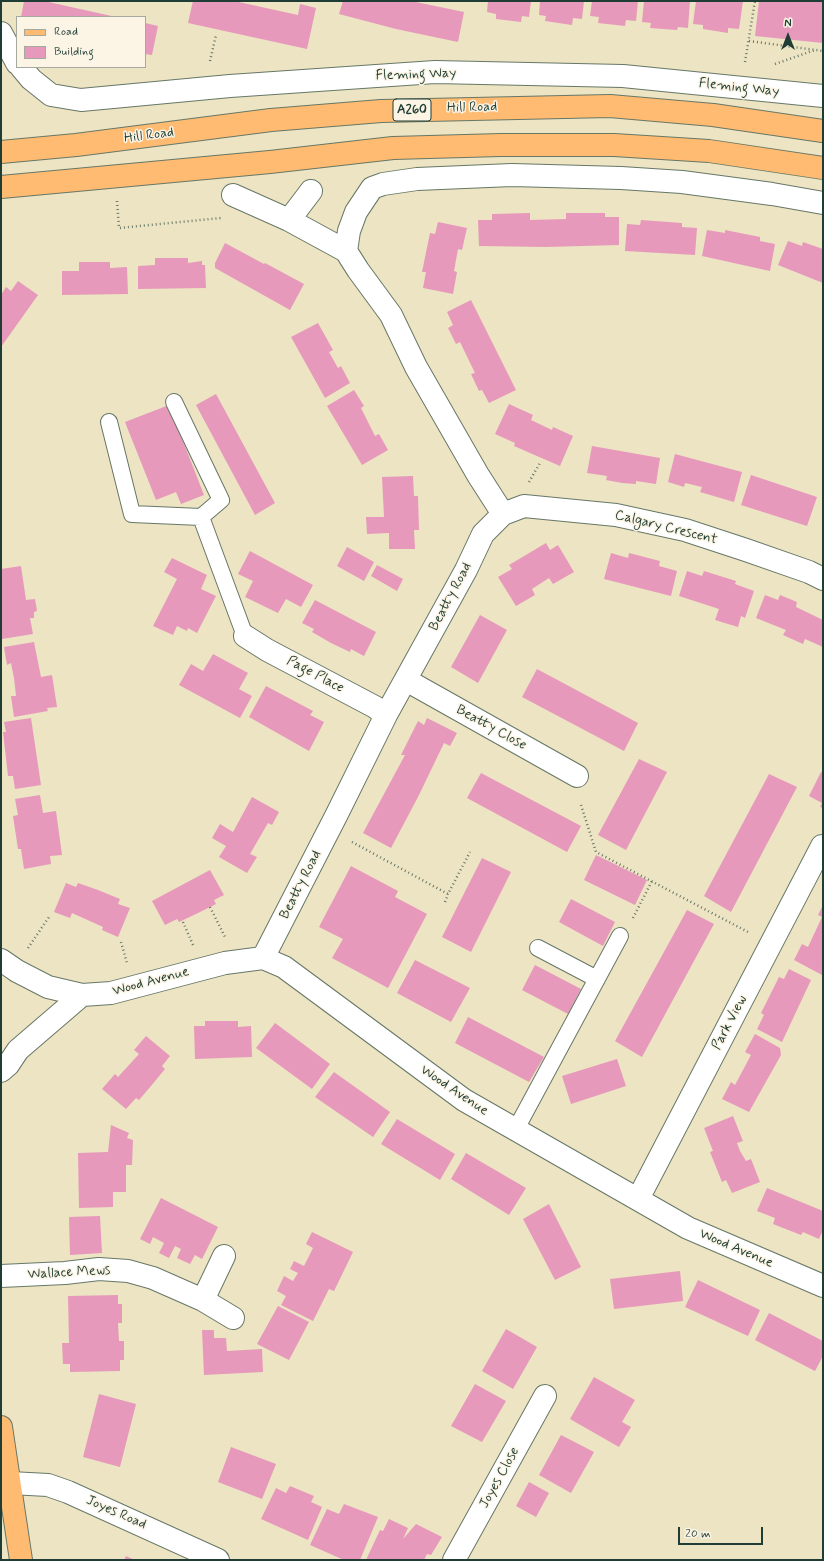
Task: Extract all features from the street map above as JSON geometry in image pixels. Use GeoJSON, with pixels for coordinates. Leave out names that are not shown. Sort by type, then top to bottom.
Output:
{"type":"FeatureCollection","features":[{"type":"Feature","properties":{"kind":"main road","name":"Hill Road"},"geometry":{"type":"LineString","coordinates":[[1,152],[84,144],[270,120],[381,111],[473,108],[610,106],[713,115],[823,132]]}},
{"type":"Feature","properties":{"kind":"main road"},"geometry":{"type":"LineString","coordinates":[[1,187],[270,162],[393,148],[501,145],[614,145],[709,151],[823,168]]}},
{"type":"Feature","properties":{"kind":"main road"},"geometry":{"type":"LineString","coordinates":[[1,1428],[21,1560]]}},
{"type":"Feature","properties":{"kind":"street"},"geometry":{"type":"LineString","coordinates":[[1,33],[16,61]]}},
{"type":"Feature","properties":{"kind":"street","name":"Fleming Way"},"geometry":{"type":"LineString","coordinates":[[22,68],[31,79],[51,94],[81,100],[230,86],[435,72],[623,76],[823,96]]}},
{"type":"Feature","properties":{"kind":"street"},"geometry":{"type":"LineString","coordinates":[[346,251],[349,231],[356,212],[372,188],[383,184],[417,180],[512,175],[621,178],[682,182],[772,194],[823,203]]}},
{"type":"Feature","properties":{"kind":"street"},"geometry":{"type":"LineString","coordinates":[[289,220],[311,191]]}},
{"type":"Feature","properties":{"kind":"street"},"geometry":{"type":"LineString","coordinates":[[233,195],[289,220],[346,251],[391,315],[419,373],[478,475],[503,514]]}},
{"type":"Feature","properties":{"kind":"street","name":"Calgary Crescent"},"geometry":{"type":"LineString","coordinates":[[503,514],[524,506],[616,515],[685,530],[753,552],[823,579]]}},
{"type":"Feature","properties":{"kind":"street","name":"Beatty Road"},"geometry":{"type":"LineString","coordinates":[[263,958],[386,715],[466,570],[483,534],[503,514]]}},
{"type":"Feature","properties":{"kind":"street","name":"Page Place"},"geometry":{"type":"LineString","coordinates":[[245,636],[267,650],[374,707],[386,715]]}},
{"type":"Feature","properties":{"kind":"street","name":"Beatty Close"},"geometry":{"type":"LineString","coordinates":[[406,680],[577,776]]}},
{"type":"Feature","properties":{"kind":"street","name":"Park View"},"geometry":{"type":"LineString","coordinates":[[638,1199],[822,846]]}},
{"type":"Feature","properties":{"kind":"street","name":"Wood Avenue"},"geometry":{"type":"LineString","coordinates":[[1,960],[17,971],[48,987],[82,995],[112,993],[225,963],[263,958],[284,967],[464,1100],[688,1228],[823,1286]]}},
{"type":"Feature","properties":{"kind":"street"},"geometry":{"type":"LineString","coordinates":[[1,1071],[8,1065],[18,1050],[82,995]]}},
{"type":"Feature","properties":{"kind":"street"},"geometry":{"type":"LineString","coordinates":[[203,1300],[224,1256]]}},
{"type":"Feature","properties":{"kind":"street","name":"Wallace Mews"},"geometry":{"type":"LineString","coordinates":[[1,1276],[65,1273],[99,1269],[128,1271],[152,1278],[203,1300],[233,1318]]}},
{"type":"Feature","properties":{"kind":"street","name":"Joyes Close"},"geometry":{"type":"LineString","coordinates":[[454,1560],[545,1396]]}},
{"type":"Feature","properties":{"kind":"street","name":"Joyes Road"},"geometry":{"type":"LineString","coordinates":[[10,1483],[48,1485],[68,1492],[218,1560]]}},
{"type":"Feature","properties":{"kind":"lane"},"geometry":{"type":"LineString","coordinates":[[108,422],[132,514],[201,516],[221,500],[174,402]]}},
{"type":"Feature","properties":{"kind":"lane"},"geometry":{"type":"LineString","coordinates":[[201,516],[245,636]]}},
{"type":"Feature","properties":{"kind":"lane"},"geometry":{"type":"LineString","coordinates":[[516,1129],[620,936]]}},
{"type":"Feature","properties":{"kind":"lane"},"geometry":{"type":"LineString","coordinates":[[538,948],[597,979]]}},
{"type":"Feature","properties":{"kind":"path"},"geometry":{"type":"LineString","coordinates":[[745,63],[755,1]]}},
{"type":"Feature","properties":{"kind":"path"},"geometry":{"type":"LineString","coordinates":[[209,64],[216,35]]}},
{"type":"Feature","properties":{"kind":"path"},"geometry":{"type":"LineString","coordinates":[[749,41],[823,51]]}},
{"type":"Feature","properties":{"kind":"path"},"geometry":{"type":"LineString","coordinates":[[769,67],[816,50]]}},
{"type":"Feature","properties":{"kind":"path"},"geometry":{"type":"LineString","coordinates":[[117,199],[119,228],[223,218]]}},
{"type":"Feature","properties":{"kind":"path"},"geometry":{"type":"LineString","coordinates":[[528,483],[540,463]]}},
{"type":"Feature","properties":{"kind":"path"},"geometry":{"type":"LineString","coordinates":[[581,805],[596,852],[754,935]]}},
{"type":"Feature","properties":{"kind":"path"},"geometry":{"type":"LineString","coordinates":[[350,841],[448,894]]}},
{"type":"Feature","properties":{"kind":"path"},"geometry":{"type":"LineString","coordinates":[[445,902],[470,852]]}},
{"type":"Feature","properties":{"kind":"path"},"geometry":{"type":"LineString","coordinates":[[620,936],[630,925],[652,881]]}},
{"type":"Feature","properties":{"kind":"path"},"geometry":{"type":"LineString","coordinates":[[210,907],[226,938]]}},
{"type":"Feature","properties":{"kind":"path"},"geometry":{"type":"LineString","coordinates":[[25,953],[49,917]]}},
{"type":"Feature","properties":{"kind":"path"},"geometry":{"type":"LineString","coordinates":[[183,922],[194,947]]}},
{"type":"Feature","properties":{"kind":"path"},"geometry":{"type":"LineString","coordinates":[[121,942],[128,966]]}},
{"type":"Feature","properties":{"kind":"building"},"geometry":{"type":"Polygon","coordinates":[[[24,1],[44,1],[112,16],[21,16],[24,1]]]}},
{"type":"Feature","properties":{"kind":"building"},"geometry":{"type":"Polygon","coordinates":[[[193,1],[234,1],[298,15],[300,4],[316,8],[307,49],[188,23],[193,1]]]}},
{"type":"Feature","properties":{"kind":"building"},"geometry":{"type":"Polygon","coordinates":[[[343,1],[411,1],[464,12],[458,42],[396,29],[339,14],[343,1]]]}},
{"type":"Feature","properties":{"kind":"building"},"geometry":{"type":"Polygon","coordinates":[[[488,1],[531,1],[529,17],[522,16],[521,22],[496,19],[496,14],[487,12],[488,1]]]}},
{"type":"Feature","properties":{"kind":"building"},"geometry":{"type":"Polygon","coordinates":[[[540,1],[584,1],[582,19],[573,18],[572,25],[545,21],[546,16],[539,15],[540,1]]]}},
{"type":"Feature","properties":{"kind":"building"},"geometry":{"type":"Polygon","coordinates":[[[592,1],[638,1],[636,21],[626,20],[625,26],[598,23],[599,17],[590,16],[592,1]]]}},
{"type":"Feature","properties":{"kind":"building"},"geometry":{"type":"Polygon","coordinates":[[[644,1],[690,1],[688,28],[678,27],[677,30],[650,28],[651,23],[642,22],[644,1]]]}},
{"type":"Feature","properties":{"kind":"building"},"geometry":{"type":"Polygon","coordinates":[[[696,1],[743,1],[739,29],[728,28],[728,33],[703,29],[703,25],[693,24],[696,1]]]}},
{"type":"Feature","properties":{"kind":"building"},"geometry":{"type":"Polygon","coordinates":[[[759,1],[823,1],[823,43],[755,36],[759,1]]]}},
{"type":"Feature","properties":{"kind":"building"},"geometry":{"type":"Polygon","coordinates":[[[146,23],[158,26],[152,55],[146,54],[146,23]]]}},
{"type":"Feature","properties":{"kind":"building"},"geometry":{"type":"Polygon","coordinates":[[[530,213],[530,220],[566,219],[566,213],[605,213],[605,217],[619,217],[619,245],[546,247],[479,246],[478,220],[492,220],[492,214],[530,213]]]}},
{"type":"Feature","properties":{"kind":"building"},"geometry":{"type":"Polygon","coordinates":[[[641,220],[682,223],[682,227],[697,228],[695,255],[625,251],[627,224],[640,225],[641,220]]]}},
{"type":"Feature","properties":{"kind":"building"},"geometry":{"type":"Polygon","coordinates":[[[438,222],[467,228],[462,250],[458,249],[454,271],[457,272],[453,294],[423,288],[426,272],[422,272],[430,233],[435,234],[438,222]]]}},
{"type":"Feature","properties":{"kind":"building"},"geometry":{"type":"Polygon","coordinates":[[[707,230],[725,233],[725,230],[760,237],[760,241],[775,244],[770,271],[702,256],[707,230]]]}},
{"type":"Feature","properties":{"kind":"building"},"geometry":{"type":"Polygon","coordinates":[[[788,241],[802,246],[803,242],[823,249],[823,283],[778,265],[788,241]]]}},
{"type":"Feature","properties":{"kind":"building"},"geometry":{"type":"Polygon","coordinates":[[[225,243],[304,284],[290,310],[215,268],[215,263],[225,243]]]}},
{"type":"Feature","properties":{"kind":"building"},"geometry":{"type":"Polygon","coordinates":[[[155,258],[188,258],[188,263],[202,261],[202,265],[205,265],[206,288],[138,289],[138,266],[155,265],[155,258]]]}},
{"type":"Feature","properties":{"kind":"building"},"geometry":{"type":"Polygon","coordinates":[[[79,262],[110,262],[110,268],[127,267],[128,294],[62,295],[62,271],[79,271],[79,262]]]}},
{"type":"Feature","properties":{"kind":"building"},"geometry":{"type":"Polygon","coordinates":[[[18,281],[38,295],[1,347],[1,295],[6,287],[11,291],[18,281]]]}},
{"type":"Feature","properties":{"kind":"building"},"geometry":{"type":"Polygon","coordinates":[[[471,300],[516,390],[489,403],[482,390],[479,391],[471,374],[475,373],[460,342],[456,344],[448,328],[453,325],[447,312],[471,300]]]}},
{"type":"Feature","properties":{"kind":"building"},"geometry":{"type":"Polygon","coordinates":[[[318,323],[333,350],[329,352],[338,368],[341,366],[350,383],[325,398],[291,337],[318,323]]]}},
{"type":"Feature","properties":{"kind":"building"},"geometry":{"type":"Polygon","coordinates":[[[354,390],[364,406],[361,408],[375,436],[379,434],[388,450],[362,465],[327,406],[354,390]]]}},
{"type":"Feature","properties":{"kind":"building"},"geometry":{"type":"Polygon","coordinates":[[[216,394],[275,503],[255,515],[196,405],[216,394]]]}},
{"type":"Feature","properties":{"kind":"building"},"geometry":{"type":"Polygon","coordinates":[[[509,404],[533,415],[531,420],[552,430],[553,427],[573,436],[560,466],[514,446],[515,443],[495,434],[509,404]]]}},
{"type":"Feature","properties":{"kind":"building"},"geometry":{"type":"Polygon","coordinates":[[[169,405],[204,495],[181,504],[176,492],[156,500],[125,422],[169,405]]]}},
{"type":"Feature","properties":{"kind":"building"},"geometry":{"type":"Polygon","coordinates":[[[592,446],[660,458],[656,484],[636,481],[636,484],[622,483],[606,480],[607,476],[587,473],[592,446]]]}},
{"type":"Feature","properties":{"kind":"building"},"geometry":{"type":"Polygon","coordinates":[[[675,454],[742,472],[734,502],[700,492],[702,487],[685,483],[684,487],[668,482],[675,454]]]}},
{"type":"Feature","properties":{"kind":"building"},"geometry":{"type":"Polygon","coordinates":[[[751,475],[817,497],[807,526],[741,505],[751,475]]]}},
{"type":"Feature","properties":{"kind":"building"},"geometry":{"type":"Polygon","coordinates":[[[413,476],[414,496],[418,496],[419,530],[414,530],[415,549],[389,549],[389,533],[367,534],[366,517],[384,517],[382,477],[413,476]]]}},
{"type":"Feature","properties":{"kind":"building"},"geometry":{"type":"Polygon","coordinates":[[[546,543],[550,550],[558,545],[574,572],[553,584],[549,578],[532,589],[535,595],[516,606],[498,577],[512,569],[509,565],[546,543]]]}},
{"type":"Feature","properties":{"kind":"building"},"geometry":{"type":"Polygon","coordinates":[[[347,547],[374,562],[364,581],[337,566],[347,547]]]}},
{"type":"Feature","properties":{"kind":"building"},"geometry":{"type":"Polygon","coordinates":[[[250,551],[313,585],[301,607],[286,599],[278,613],[245,597],[253,581],[238,574],[250,551]]]}},
{"type":"Feature","properties":{"kind":"building"},"geometry":{"type":"Polygon","coordinates":[[[611,553],[628,558],[629,553],[660,561],[659,566],[677,571],[671,596],[604,579],[611,553]]]}},
{"type":"Feature","properties":{"kind":"building"},"geometry":{"type":"Polygon","coordinates":[[[172,558],[207,575],[201,589],[216,596],[197,633],[188,628],[187,631],[177,626],[173,635],[153,626],[177,579],[164,572],[172,558]]]}},
{"type":"Feature","properties":{"kind":"building"},"geometry":{"type":"Polygon","coordinates":[[[377,565],[403,579],[397,591],[371,576],[377,565]]]}},
{"type":"Feature","properties":{"kind":"building"},"geometry":{"type":"Polygon","coordinates":[[[21,566],[26,600],[35,599],[37,611],[34,612],[34,618],[30,618],[33,634],[2,639],[1,569],[21,566]]]}},
{"type":"Feature","properties":{"kind":"building"},"geometry":{"type":"Polygon","coordinates":[[[687,571],[702,576],[704,571],[736,581],[735,584],[754,591],[745,618],[741,616],[738,627],[715,620],[719,609],[679,596],[687,571]]]}},
{"type":"Feature","properties":{"kind":"building"},"geometry":{"type":"Polygon","coordinates":[[[765,595],[778,600],[780,595],[797,602],[796,607],[823,620],[823,647],[805,639],[803,644],[783,635],[786,630],[756,618],[765,595]]]}},
{"type":"Feature","properties":{"kind":"building"},"geometry":{"type":"Polygon","coordinates":[[[315,600],[376,632],[364,656],[351,649],[350,652],[331,643],[312,632],[314,629],[302,623],[315,600]]]}},
{"type":"Feature","properties":{"kind":"building"},"geometry":{"type":"Polygon","coordinates":[[[480,615],[507,630],[478,683],[451,667],[480,615]]]}},
{"type":"Feature","properties":{"kind":"building"},"geometry":{"type":"Polygon","coordinates":[[[34,642],[41,677],[52,675],[57,707],[47,708],[48,711],[14,717],[11,696],[16,696],[14,678],[11,663],[7,665],[4,647],[34,642]]]}},
{"type":"Feature","properties":{"kind":"building"},"geometry":{"type":"Polygon","coordinates":[[[213,654],[248,673],[239,689],[252,696],[240,718],[179,685],[191,664],[203,671],[213,654]]]}},
{"type":"Feature","properties":{"kind":"building"},"geometry":{"type":"Polygon","coordinates":[[[537,669],[638,723],[624,751],[522,697],[537,669]]]}},
{"type":"Feature","properties":{"kind":"building"},"geometry":{"type":"Polygon","coordinates":[[[266,686],[313,711],[310,715],[324,722],[309,751],[249,717],[266,686]]]}},
{"type":"Feature","properties":{"kind":"building"},"geometry":{"type":"Polygon","coordinates":[[[31,718],[41,785],[15,789],[13,776],[8,776],[3,732],[6,732],[4,722],[31,718]]]}},
{"type":"Feature","properties":{"kind":"building"},"geometry":{"type":"Polygon","coordinates":[[[427,718],[457,733],[450,746],[444,743],[391,848],[363,833],[405,755],[401,755],[418,721],[424,725],[427,718]]]}},
{"type":"Feature","properties":{"kind":"building"},"geometry":{"type":"Polygon","coordinates":[[[639,759],[667,772],[626,850],[598,835],[639,759]]]}},
{"type":"Feature","properties":{"kind":"building"},"geometry":{"type":"Polygon","coordinates":[[[821,772],[823,773],[823,808],[820,807],[822,803],[809,796],[821,772]]]}},
{"type":"Feature","properties":{"kind":"building"},"geometry":{"type":"Polygon","coordinates":[[[481,773],[581,826],[567,852],[467,798],[481,773]]]}},
{"type":"Feature","properties":{"kind":"building"},"geometry":{"type":"Polygon","coordinates":[[[769,774],[797,787],[731,912],[704,896],[769,774]]]}},
{"type":"Feature","properties":{"kind":"building"},"geometry":{"type":"Polygon","coordinates":[[[40,795],[43,813],[56,811],[62,855],[50,856],[51,864],[24,869],[21,849],[18,849],[13,816],[18,815],[15,799],[40,795]]]}},
{"type":"Feature","properties":{"kind":"building"},"geometry":{"type":"Polygon","coordinates":[[[252,797],[279,812],[272,825],[268,823],[250,854],[257,857],[247,873],[219,857],[226,846],[212,838],[220,824],[233,832],[252,797]]]}},
{"type":"Feature","properties":{"kind":"building"},"geometry":{"type":"Polygon","coordinates":[[[596,855],[647,880],[635,905],[584,880],[596,855]]]}},
{"type":"Feature","properties":{"kind":"building"},"geometry":{"type":"Polygon","coordinates":[[[482,858],[511,872],[471,952],[442,937],[482,858]]]}},
{"type":"Feature","properties":{"kind":"building"},"geometry":{"type":"Polygon","coordinates":[[[351,866],[398,891],[395,897],[427,914],[388,988],[332,958],[343,939],[319,927],[351,866]]]}},
{"type":"Feature","properties":{"kind":"building"},"geometry":{"type":"Polygon","coordinates":[[[210,870],[224,895],[214,900],[216,904],[179,922],[177,919],[165,925],[152,901],[210,870]]]}},
{"type":"Feature","properties":{"kind":"building"},"geometry":{"type":"Polygon","coordinates":[[[66,883],[76,887],[78,883],[98,890],[120,899],[118,904],[130,908],[118,937],[102,930],[103,927],[72,913],[70,918],[54,912],[66,883]]]}},
{"type":"Feature","properties":{"kind":"building"},"geometry":{"type":"Polygon","coordinates":[[[571,899],[615,922],[603,946],[559,922],[571,899]]]}},
{"type":"Feature","properties":{"kind":"building"},"geometry":{"type":"Polygon","coordinates":[[[823,905],[822,975],[794,960],[802,944],[808,947],[822,917],[818,915],[823,905]]]}},
{"type":"Feature","properties":{"kind":"building"},"geometry":{"type":"Polygon","coordinates":[[[687,910],[714,924],[642,1057],[615,1041],[687,910]]]}},
{"type":"Feature","properties":{"kind":"building"},"geometry":{"type":"Polygon","coordinates":[[[415,960],[470,988],[451,1022],[397,993],[415,960]]]}},
{"type":"Feature","properties":{"kind":"building"},"geometry":{"type":"Polygon","coordinates":[[[535,965],[581,989],[568,1014],[522,990],[535,965]]]}},
{"type":"Feature","properties":{"kind":"building"},"geometry":{"type":"Polygon","coordinates":[[[789,969],[811,980],[782,1042],[757,1029],[764,1015],[761,1013],[779,977],[784,979],[789,969]]]}},
{"type":"Feature","properties":{"kind":"building"},"geometry":{"type":"Polygon","coordinates":[[[468,1017],[544,1057],[529,1082],[455,1043],[468,1017]]]}},
{"type":"Feature","properties":{"kind":"building"},"geometry":{"type":"Polygon","coordinates":[[[205,1021],[238,1021],[238,1027],[251,1026],[252,1057],[195,1059],[194,1026],[205,1026],[205,1021]]]}},
{"type":"Feature","properties":{"kind":"building"},"geometry":{"type":"Polygon","coordinates":[[[275,1023],[330,1064],[312,1089],[256,1048],[275,1023]]]}},
{"type":"Feature","properties":{"kind":"building"},"geometry":{"type":"Polygon","coordinates":[[[755,1034],[780,1048],[781,1055],[749,1112],[722,1099],[731,1082],[735,1085],[751,1055],[745,1052],[755,1034]]]}},
{"type":"Feature","properties":{"kind":"building"},"geometry":{"type":"Polygon","coordinates":[[[146,1036],[170,1056],[162,1066],[165,1069],[151,1086],[139,1100],[136,1098],[126,1109],[102,1089],[115,1074],[118,1077],[139,1054],[134,1050],[146,1036]]]}},
{"type":"Feature","properties":{"kind":"building"},"geometry":{"type":"Polygon","coordinates":[[[617,1059],[626,1086],[571,1104],[562,1076],[617,1059]]]}},
{"type":"Feature","properties":{"kind":"building"},"geometry":{"type":"Polygon","coordinates":[[[334,1072],[390,1112],[373,1137],[315,1097],[334,1072]]]}},
{"type":"Feature","properties":{"kind":"building"},"geometry":{"type":"Polygon","coordinates":[[[733,1116],[743,1141],[737,1143],[740,1151],[746,1161],[751,1159],[760,1182],[732,1193],[726,1180],[722,1182],[710,1152],[713,1151],[704,1128],[733,1116]]]}},
{"type":"Feature","properties":{"kind":"building"},"geometry":{"type":"Polygon","coordinates":[[[397,1119],[455,1154],[440,1180],[381,1144],[397,1119]]]}},
{"type":"Feature","properties":{"kind":"building"},"geometry":{"type":"Polygon","coordinates":[[[111,1125],[129,1133],[127,1138],[133,1140],[132,1165],[126,1165],[126,1192],[113,1192],[113,1207],[79,1208],[78,1153],[108,1152],[111,1125]]]}},
{"type":"Feature","properties":{"kind":"building"},"geometry":{"type":"Polygon","coordinates":[[[466,1153],[526,1188],[509,1215],[451,1179],[466,1153]]]}},
{"type":"Feature","properties":{"kind":"building"},"geometry":{"type":"Polygon","coordinates":[[[767,1188],[823,1211],[823,1230],[819,1239],[803,1232],[801,1235],[773,1224],[775,1218],[757,1211],[767,1188]]]}},
{"type":"Feature","properties":{"kind":"building"},"geometry":{"type":"Polygon","coordinates":[[[161,1198],[218,1227],[202,1259],[195,1255],[190,1264],[177,1258],[181,1249],[175,1246],[169,1258],[159,1253],[164,1243],[153,1237],[150,1244],[140,1239],[161,1198]]]}},
{"type":"Feature","properties":{"kind":"building"},"geometry":{"type":"Polygon","coordinates":[[[549,1204],[581,1267],[555,1280],[523,1219],[549,1204]]]}},
{"type":"Feature","properties":{"kind":"building"},"geometry":{"type":"Polygon","coordinates":[[[100,1216],[102,1253],[70,1255],[69,1217],[100,1216]]]}},
{"type":"Feature","properties":{"kind":"building"},"geometry":{"type":"Polygon","coordinates":[[[312,1232],[353,1252],[334,1291],[329,1289],[313,1321],[281,1305],[286,1296],[277,1291],[284,1276],[293,1281],[298,1273],[290,1269],[294,1261],[304,1266],[313,1248],[306,1244],[312,1232]]]}},
{"type":"Feature","properties":{"kind":"building"},"geometry":{"type":"Polygon","coordinates":[[[680,1271],[683,1301],[614,1309],[610,1279],[680,1271]]]}},
{"type":"Feature","properties":{"kind":"building"},"geometry":{"type":"Polygon","coordinates":[[[698,1280],[760,1310],[748,1336],[685,1307],[698,1280]]]}},
{"type":"Feature","properties":{"kind":"building"},"geometry":{"type":"Polygon","coordinates":[[[118,1295],[118,1304],[122,1304],[122,1323],[118,1323],[119,1341],[124,1341],[124,1360],[120,1360],[120,1371],[70,1372],[70,1364],[63,1364],[62,1343],[69,1343],[68,1296],[118,1295]]]}},
{"type":"Feature","properties":{"kind":"building"},"geometry":{"type":"Polygon","coordinates":[[[278,1306],[309,1322],[289,1360],[257,1344],[278,1306]]]}},
{"type":"Feature","properties":{"kind":"building"},"geometry":{"type":"Polygon","coordinates":[[[769,1313],[823,1341],[823,1356],[815,1371],[755,1340],[769,1313]]]}},
{"type":"Feature","properties":{"kind":"building"},"geometry":{"type":"Polygon","coordinates":[[[506,1329],[537,1347],[513,1389],[482,1371],[506,1329]]]}},
{"type":"Feature","properties":{"kind":"building"},"geometry":{"type":"Polygon","coordinates":[[[202,1330],[214,1330],[214,1338],[226,1338],[227,1351],[262,1349],[263,1372],[204,1375],[202,1330]]]}},
{"type":"Feature","properties":{"kind":"building"},"geometry":{"type":"Polygon","coordinates":[[[594,1377],[635,1400],[622,1422],[631,1427],[619,1447],[570,1419],[594,1377]]]}},
{"type":"Feature","properties":{"kind":"building"},"geometry":{"type":"Polygon","coordinates":[[[475,1384],[506,1401],[482,1442],[451,1426],[475,1384]]]}},
{"type":"Feature","properties":{"kind":"building"},"geometry":{"type":"Polygon","coordinates":[[[99,1394],[136,1404],[120,1467],[83,1457],[99,1394]]]}},
{"type":"Feature","properties":{"kind":"building"},"geometry":{"type":"Polygon","coordinates":[[[561,1435],[594,1452],[571,1493],[539,1475],[561,1435]]]}},
{"type":"Feature","properties":{"kind":"building"},"geometry":{"type":"Polygon","coordinates":[[[231,1447],[276,1464],[262,1499],[218,1482],[231,1447]]]}},
{"type":"Feature","properties":{"kind":"building"},"geometry":{"type":"Polygon","coordinates":[[[529,1482],[549,1493],[536,1517],[516,1506],[529,1482]]]}},
{"type":"Feature","properties":{"kind":"building"},"geometry":{"type":"Polygon","coordinates":[[[290,1486],[314,1496],[311,1502],[322,1507],[308,1540],[261,1519],[276,1488],[286,1493],[290,1486]]]}},
{"type":"Feature","properties":{"kind":"building"},"geometry":{"type":"Polygon","coordinates":[[[344,1504],[378,1517],[360,1560],[344,1560],[310,1545],[327,1509],[339,1514],[344,1504]]]}},
{"type":"Feature","properties":{"kind":"building"},"geometry":{"type":"Polygon","coordinates":[[[389,1519],[408,1528],[403,1539],[416,1524],[442,1537],[431,1555],[427,1554],[424,1560],[366,1560],[380,1530],[383,1531],[389,1519]]]}},
{"type":"Feature","properties":{"kind":"building"},"geometry":{"type":"Polygon","coordinates":[[[126,1556],[135,1560],[124,1560],[126,1556]]]}}]}
